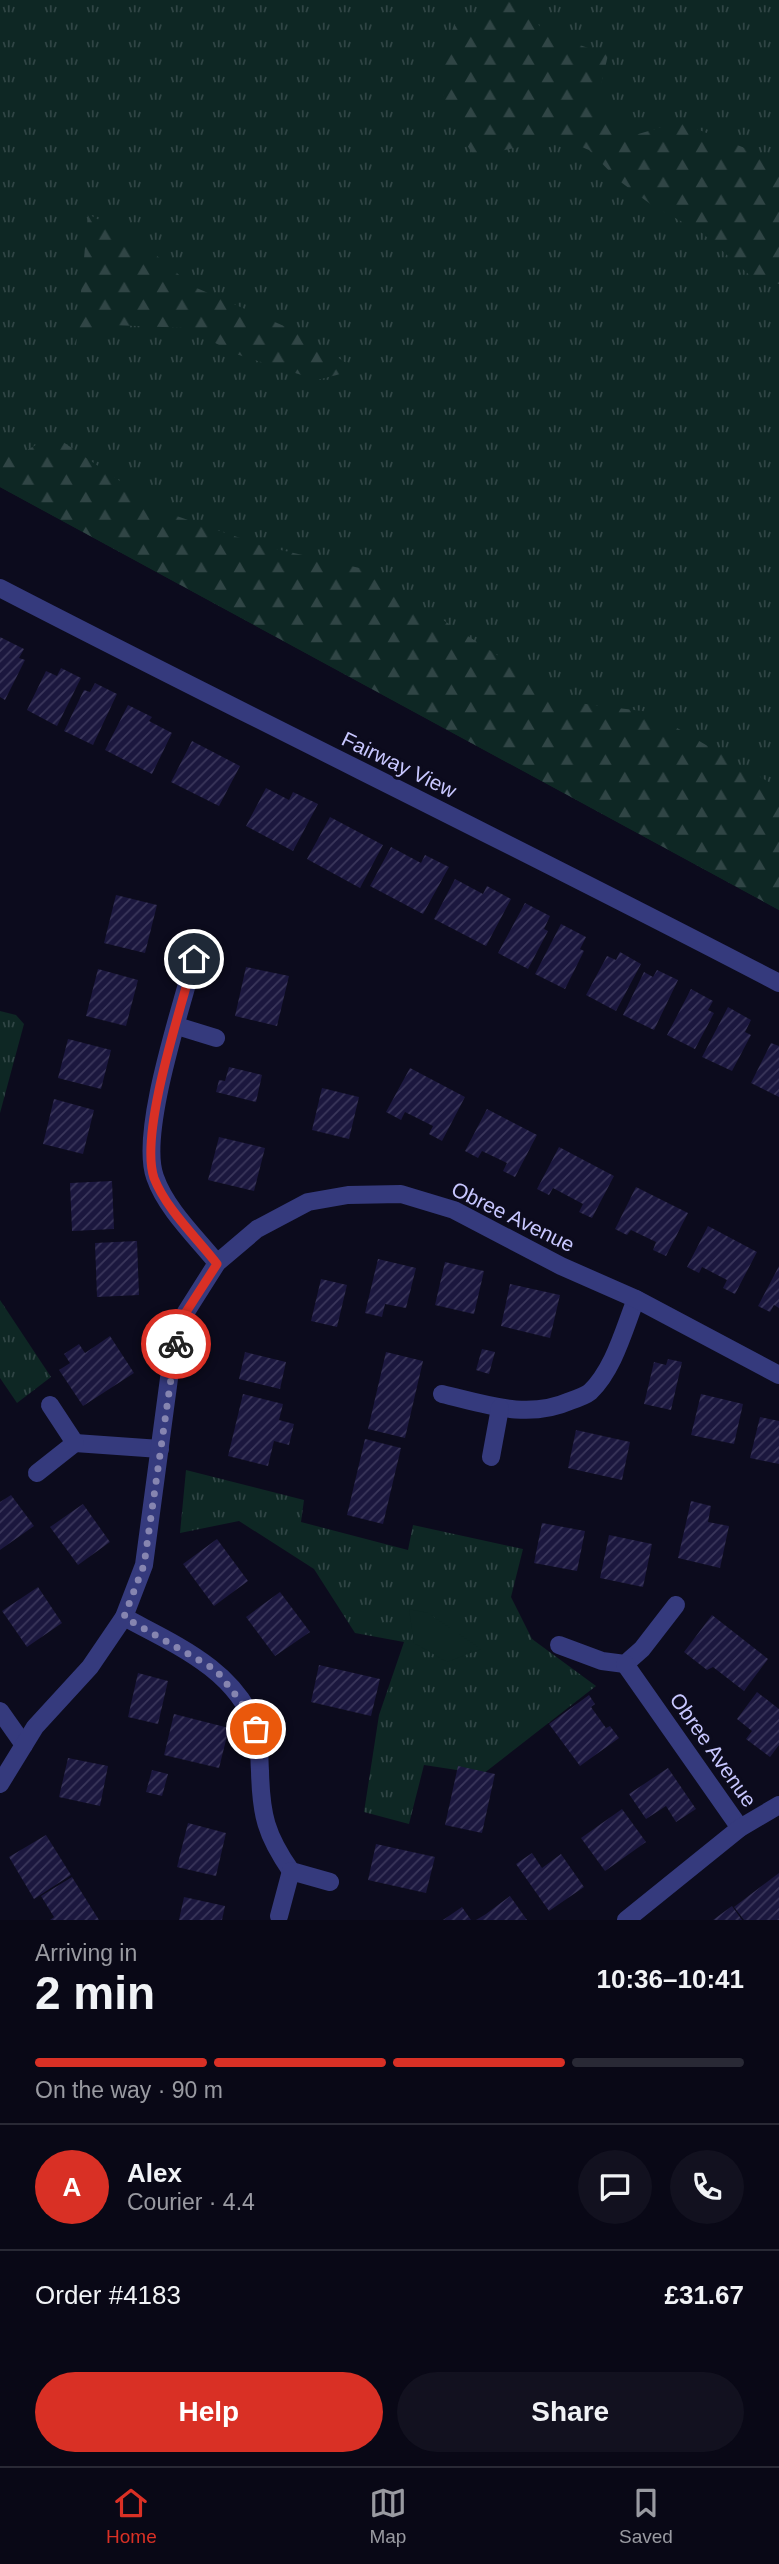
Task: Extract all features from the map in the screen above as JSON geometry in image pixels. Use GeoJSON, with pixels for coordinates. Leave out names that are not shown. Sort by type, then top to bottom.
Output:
{"type":"FeatureCollection","features":[{"type":"Feature","properties":{"kind":"street","name":"Fairway View"},"geometry":{"type":"LineString","coordinates":[[0,588],[275,730],[549,863],[779,983]]}},
{"type":"Feature","properties":{"kind":"street"},"geometry":{"type":"LineString","coordinates":[[194,959],[153,1120],[150,1150],[155,1178],[171,1206],[217,1264]]}},
{"type":"Feature","properties":{"kind":"street"},"geometry":{"type":"LineString","coordinates":[[177,1027],[216,1038]]}},
{"type":"Feature","properties":{"kind":"street","name":"Obree Avenue"},"geometry":{"type":"LineString","coordinates":[[0,1784],[35,1727],[90,1667],[124,1617],[144,1565],[172,1356],[186,1312],[217,1264],[257,1229],[308,1202],[348,1195],[401,1194],[454,1210],[561,1266],[636,1299],[779,1376]]}},
{"type":"Feature","properties":{"kind":"street"},"geometry":{"type":"LineString","coordinates":[[442,1394],[500,1408],[533,1411],[559,1406],[589,1393],[609,1364],[636,1299]]}},
{"type":"Feature","properties":{"kind":"street"},"geometry":{"type":"LineString","coordinates":[[50,1405],[75,1443]]}},
{"type":"Feature","properties":{"kind":"street"},"geometry":{"type":"LineString","coordinates":[[491,1457],[500,1408]]}},
{"type":"Feature","properties":{"kind":"street"},"geometry":{"type":"LineString","coordinates":[[37,1473],[75,1443],[160,1449]]}},
{"type":"Feature","properties":{"kind":"street"},"geometry":{"type":"LineString","coordinates":[[559,1645],[602,1661],[625,1664],[642,1649],[676,1605]]}},
{"type":"Feature","properties":{"kind":"street"},"geometry":{"type":"LineString","coordinates":[[124,1617],[216,1670],[241,1702],[256,1729],[261,1812],[271,1842],[291,1871],[330,1882]]}},
{"type":"Feature","properties":{"kind":"street","name":"Obree Avenue"},"geometry":{"type":"LineString","coordinates":[[625,1664],[740,1828]]}},
{"type":"Feature","properties":{"kind":"street"},"geometry":{"type":"LineString","coordinates":[[0,1711],[24,1745]]}},
{"type":"Feature","properties":{"kind":"street","name":"Obree Avenue"},"geometry":{"type":"LineString","coordinates":[[626,1920],[653,1912],[740,1828],[779,1805]]}},
{"type":"Feature","properties":{"kind":"street"},"geometry":{"type":"LineString","coordinates":[[279,1916],[291,1871]]}},
{"type":"Feature","properties":{"kind":"green space"},"geometry":{"type":"Polygon","coordinates":[[[0,0],[779,0],[779,910],[0,487],[0,0]]]}},
{"type":"Feature","properties":{"kind":"green space"},"geometry":{"type":"Polygon","coordinates":[[[513,0],[524,0],[543,32],[608,55],[596,107],[635,135],[679,122],[760,154],[779,169],[779,284],[754,279],[701,232],[653,206],[618,180],[589,150],[548,133],[520,147],[474,156],[450,119],[435,64],[458,19],[513,0]]]}},
{"type":"Feature","properties":{"kind":"green space"},"geometry":{"type":"Polygon","coordinates":[[[88,214],[142,243],[192,286],[307,336],[356,370],[317,380],[236,354],[187,328],[113,325],[76,347],[88,214]]]}},
{"type":"Feature","properties":{"kind":"green space"},"geometry":{"type":"Polygon","coordinates":[[[53,435],[165,512],[263,546],[364,569],[570,702],[650,712],[779,788],[779,910],[0,487],[0,443],[17,456],[53,435]]]}},
{"type":"Feature","properties":{"kind":"green space"},"geometry":{"type":"Polygon","coordinates":[[[0,1011],[16,1015],[24,1024],[0,1113],[0,1011]]]}},
{"type":"Feature","properties":{"kind":"green space"},"geometry":{"type":"Polygon","coordinates":[[[0,1300],[51,1377],[17,1403],[0,1378],[0,1300]]]}},
{"type":"Feature","properties":{"kind":"green space"},"geometry":{"type":"Polygon","coordinates":[[[186,1470],[304,1500],[301,1522],[408,1550],[413,1525],[523,1549],[511,1597],[532,1639],[596,1686],[483,1774],[424,1765],[409,1824],[364,1812],[379,1715],[404,1642],[355,1633],[314,1569],[239,1521],[180,1533],[186,1470]]]}},
{"type":"Feature","properties":{"kind":"green space"},"geometry":{"type":"Polygon","coordinates":[[[409,1609],[428,1613],[481,1649],[447,1662],[414,1643],[409,1609]]]}},
{"type":"Feature","properties":{"kind":"building"},"geometry":{"type":"Polygon","coordinates":[[[0,637],[24,649],[19,658],[25,660],[5,700],[0,697],[0,637]]]}},
{"type":"Feature","properties":{"kind":"building"},"geometry":{"type":"Polygon","coordinates":[[[61,668],[81,678],[57,726],[27,710],[46,671],[57,676],[61,668]]]}},
{"type":"Feature","properties":{"kind":"building"},"geometry":{"type":"Polygon","coordinates":[[[95,683],[117,694],[93,745],[64,731],[84,690],[90,692],[95,683]]]}},
{"type":"Feature","properties":{"kind":"building"},"geometry":{"type":"Polygon","coordinates":[[[128,705],[152,717],[149,721],[172,733],[152,774],[105,750],[128,705]]]}},
{"type":"Feature","properties":{"kind":"building"},"geometry":{"type":"Polygon","coordinates":[[[192,741],[240,766],[219,806],[171,782],[192,741]]]}},
{"type":"Feature","properties":{"kind":"building"},"geometry":{"type":"Polygon","coordinates":[[[266,788],[289,800],[293,792],[318,804],[293,851],[246,826],[266,788]]]}},
{"type":"Feature","properties":{"kind":"building"},"geometry":{"type":"Polygon","coordinates":[[[330,817],[383,845],[360,888],[307,859],[330,817]]]}},
{"type":"Feature","properties":{"kind":"building"},"geometry":{"type":"Polygon","coordinates":[[[391,847],[421,863],[425,855],[449,867],[423,914],[370,886],[391,847]]]}},
{"type":"Feature","properties":{"kind":"building"},"geometry":{"type":"Polygon","coordinates":[[[455,879],[483,894],[487,886],[511,899],[486,946],[434,919],[455,879]]]}},
{"type":"Feature","properties":{"kind":"building"},"geometry":{"type":"Polygon","coordinates":[[[116,895],[157,905],[145,953],[104,943],[116,895]]]}},
{"type":"Feature","properties":{"kind":"building"},"geometry":{"type":"Polygon","coordinates":[[[525,903],[550,916],[544,929],[548,931],[528,969],[498,953],[525,903]]]}},
{"type":"Feature","properties":{"kind":"building"},"geometry":{"type":"Polygon","coordinates":[[[561,924],[586,937],[580,949],[584,951],[565,989],[535,974],[561,924]]]}},
{"type":"Feature","properties":{"kind":"building"},"geometry":{"type":"Polygon","coordinates":[[[620,952],[641,964],[616,1011],[586,995],[607,956],[616,960],[620,952]]]}},
{"type":"Feature","properties":{"kind":"building"},"geometry":{"type":"Polygon","coordinates":[[[246,967],[289,976],[277,1026],[235,1016],[246,967]]]}},
{"type":"Feature","properties":{"kind":"building"},"geometry":{"type":"Polygon","coordinates":[[[98,969],[138,980],[126,1026],[86,1016],[98,969]]]}},
{"type":"Feature","properties":{"kind":"building"},"geometry":{"type":"Polygon","coordinates":[[[657,970],[678,980],[654,1030],[623,1015],[644,972],[653,977],[657,970]]]}},
{"type":"Feature","properties":{"kind":"building"},"geometry":{"type":"Polygon","coordinates":[[[691,989],[713,1001],[708,1010],[714,1013],[695,1049],[667,1035],[691,989]]]}},
{"type":"Feature","properties":{"kind":"building"},"geometry":{"type":"Polygon","coordinates":[[[728,1007],[751,1020],[745,1032],[751,1035],[732,1071],[702,1057],[728,1007]]]}},
{"type":"Feature","properties":{"kind":"building"},"geometry":{"type":"Polygon","coordinates":[[[68,1039],[111,1050],[101,1089],[58,1078],[68,1039]]]}},
{"type":"Feature","properties":{"kind":"building"},"geometry":{"type":"Polygon","coordinates":[[[771,1043],[779,1046],[779,1097],[751,1083],[771,1043]]]}},
{"type":"Feature","properties":{"kind":"building"},"geometry":{"type":"Polygon","coordinates":[[[229,1067],[262,1075],[256,1102],[216,1092],[219,1080],[225,1081],[229,1067]]]}},
{"type":"Feature","properties":{"kind":"building"},"geometry":{"type":"Polygon","coordinates":[[[410,1068],[465,1097],[442,1141],[429,1134],[433,1126],[405,1112],[401,1120],[386,1112],[410,1068]]]}},
{"type":"Feature","properties":{"kind":"building"},"geometry":{"type":"Polygon","coordinates":[[[322,1088],[359,1097],[349,1139],[312,1130],[322,1088]]]}},
{"type":"Feature","properties":{"kind":"building"},"geometry":{"type":"Polygon","coordinates":[[[54,1099],[94,1110],[83,1154],[43,1144],[54,1099]]]}},
{"type":"Feature","properties":{"kind":"building"},"geometry":{"type":"Polygon","coordinates":[[[487,1109],[537,1135],[515,1177],[503,1171],[507,1163],[482,1151],[478,1158],[465,1151],[487,1109]]]}},
{"type":"Feature","properties":{"kind":"building"},"geometry":{"type":"Polygon","coordinates":[[[219,1137],[265,1148],[254,1191],[208,1180],[219,1137]]]}},
{"type":"Feature","properties":{"kind":"building"},"geometry":{"type":"Polygon","coordinates":[[[559,1147],[614,1176],[592,1218],[579,1212],[583,1204],[553,1188],[549,1195],[537,1189],[559,1147]]]}},
{"type":"Feature","properties":{"kind":"building"},"geometry":{"type":"Polygon","coordinates":[[[112,1181],[114,1229],[72,1231],[70,1183],[112,1181]]]}},
{"type":"Feature","properties":{"kind":"building"},"geometry":{"type":"Polygon","coordinates":[[[636,1187],[688,1213],[666,1256],[653,1250],[656,1242],[631,1230],[627,1235],[615,1229],[636,1187]]]}},
{"type":"Feature","properties":{"kind":"building"},"geometry":{"type":"Polygon","coordinates":[[[708,1226],[757,1252],[735,1294],[723,1288],[727,1280],[702,1267],[699,1273],[687,1267],[708,1226]]]}},
{"type":"Feature","properties":{"kind":"building"},"geometry":{"type":"Polygon","coordinates":[[[137,1241],[139,1295],[97,1297],[95,1243],[137,1241]]]}},
{"type":"Feature","properties":{"kind":"building"},"geometry":{"type":"Polygon","coordinates":[[[378,1259],[416,1268],[406,1308],[385,1304],[382,1317],[365,1313],[378,1259]]]}},
{"type":"Feature","properties":{"kind":"building"},"geometry":{"type":"Polygon","coordinates":[[[445,1262],[484,1271],[474,1314],[435,1305],[445,1262]]]}},
{"type":"Feature","properties":{"kind":"building"},"geometry":{"type":"Polygon","coordinates":[[[779,1266],[779,1308],[774,1305],[770,1312],[758,1306],[779,1266]]]}},
{"type":"Feature","properties":{"kind":"building"},"geometry":{"type":"Polygon","coordinates":[[[321,1279],[347,1285],[337,1327],[311,1321],[321,1279]]]}},
{"type":"Feature","properties":{"kind":"building"},"geometry":{"type":"Polygon","coordinates":[[[510,1284],[560,1295],[550,1338],[501,1326],[510,1284]]]}},
{"type":"Feature","properties":{"kind":"building"},"geometry":{"type":"Polygon","coordinates":[[[110,1336],[134,1373],[83,1406],[59,1370],[70,1363],[64,1354],[79,1344],[85,1353],[110,1336]]]}},
{"type":"Feature","properties":{"kind":"building"},"geometry":{"type":"Polygon","coordinates":[[[482,1349],[495,1352],[489,1374],[476,1370],[482,1349]]]}},
{"type":"Feature","properties":{"kind":"building"},"geometry":{"type":"Polygon","coordinates":[[[245,1352],[286,1362],[280,1389],[239,1379],[245,1352]]]}},
{"type":"Feature","properties":{"kind":"building"},"geometry":{"type":"Polygon","coordinates":[[[386,1352],[423,1361],[405,1438],[368,1429],[386,1352]]]}},
{"type":"Feature","properties":{"kind":"building"},"geometry":{"type":"Polygon","coordinates":[[[668,1359],[682,1362],[671,1410],[644,1404],[654,1362],[666,1365],[668,1359]]]}},
{"type":"Feature","properties":{"kind":"building"},"geometry":{"type":"Polygon","coordinates":[[[243,1394],[283,1404],[279,1420],[294,1424],[289,1445],[274,1441],[268,1466],[228,1456],[243,1394]]]}},
{"type":"Feature","properties":{"kind":"building"},"geometry":{"type":"Polygon","coordinates":[[[701,1394],[743,1404],[734,1444],[691,1435],[701,1394]]]}},
{"type":"Feature","properties":{"kind":"building"},"geometry":{"type":"Polygon","coordinates":[[[760,1417],[779,1421],[779,1464],[750,1458],[760,1417]]]}},
{"type":"Feature","properties":{"kind":"building"},"geometry":{"type":"Polygon","coordinates":[[[576,1430],[630,1442],[622,1480],[568,1468],[576,1430]]]}},
{"type":"Feature","properties":{"kind":"building"},"geometry":{"type":"Polygon","coordinates":[[[365,1439],[401,1448],[383,1524],[347,1515],[365,1439]]]}},
{"type":"Feature","properties":{"kind":"building"},"geometry":{"type":"Polygon","coordinates":[[[11,1495],[34,1526],[0,1550],[0,1502],[11,1495]]]}},
{"type":"Feature","properties":{"kind":"building"},"geometry":{"type":"Polygon","coordinates":[[[691,1501],[711,1506],[708,1522],[729,1526],[720,1568],[678,1558],[691,1501]]]}},
{"type":"Feature","properties":{"kind":"building"},"geometry":{"type":"Polygon","coordinates":[[[83,1504],[110,1542],[78,1565],[50,1527],[83,1504]]]}},
{"type":"Feature","properties":{"kind":"building"},"geometry":{"type":"Polygon","coordinates":[[[542,1523],[585,1531],[577,1571],[534,1563],[542,1523]]]}},
{"type":"Feature","properties":{"kind":"building"},"geometry":{"type":"Polygon","coordinates":[[[609,1535],[652,1544],[643,1587],[600,1578],[609,1535]]]}},
{"type":"Feature","properties":{"kind":"building"},"geometry":{"type":"Polygon","coordinates":[[[217,1539],[248,1581],[214,1606],[183,1564],[217,1539]]]}},
{"type":"Feature","properties":{"kind":"building"},"geometry":{"type":"Polygon","coordinates":[[[38,1587],[62,1623],[27,1647],[2,1611],[38,1587]]]}},
{"type":"Feature","properties":{"kind":"building"},"geometry":{"type":"Polygon","coordinates":[[[280,1592],[310,1632],[275,1656],[246,1617],[280,1592]]]}},
{"type":"Feature","properties":{"kind":"building"},"geometry":{"type":"Polygon","coordinates":[[[712,1615],[768,1659],[744,1691],[713,1667],[707,1670],[684,1652],[712,1615]]]}},
{"type":"Feature","properties":{"kind":"building"},"geometry":{"type":"Polygon","coordinates":[[[319,1665],[380,1679],[371,1716],[311,1702],[319,1665]]]}},
{"type":"Feature","properties":{"kind":"building"},"geometry":{"type":"Polygon","coordinates":[[[138,1673],[168,1681],[158,1724],[128,1717],[138,1673]]]}},
{"type":"Feature","properties":{"kind":"building"},"geometry":{"type":"Polygon","coordinates":[[[757,1692],[779,1709],[779,1745],[770,1757],[746,1739],[752,1731],[737,1719],[757,1692]]]}},
{"type":"Feature","properties":{"kind":"building"},"geometry":{"type":"Polygon","coordinates":[[[589,1695],[595,1704],[591,1707],[606,1728],[610,1726],[619,1738],[580,1766],[549,1724],[589,1695]]]}},
{"type":"Feature","properties":{"kind":"building"},"geometry":{"type":"Polygon","coordinates":[[[174,1714],[229,1728],[219,1768],[164,1755],[174,1714]]]}},
{"type":"Feature","properties":{"kind":"building"},"geometry":{"type":"Polygon","coordinates":[[[68,1758],[108,1766],[100,1806],[59,1797],[68,1758]]]}},
{"type":"Feature","properties":{"kind":"building"},"geometry":{"type":"Polygon","coordinates":[[[458,1766],[495,1774],[482,1833],[445,1825],[458,1766]]]}},
{"type":"Feature","properties":{"kind":"building"},"geometry":{"type":"Polygon","coordinates":[[[668,1768],[696,1809],[676,1822],[666,1806],[646,1819],[629,1794],[668,1768]]]}},
{"type":"Feature","properties":{"kind":"building"},"geometry":{"type":"Polygon","coordinates":[[[152,1770],[168,1774],[162,1796],[146,1792],[152,1770]]]}},
{"type":"Feature","properties":{"kind":"building"},"geometry":{"type":"Polygon","coordinates":[[[622,1809],[646,1842],[605,1871],[581,1838],[622,1809]]]}},
{"type":"Feature","properties":{"kind":"building"},"geometry":{"type":"Polygon","coordinates":[[[188,1823],[226,1833],[216,1876],[177,1867],[188,1823]]]}},
{"type":"Feature","properties":{"kind":"building"},"geometry":{"type":"Polygon","coordinates":[[[46,1835],[71,1875],[34,1899],[9,1857],[46,1835]]]}},
{"type":"Feature","properties":{"kind":"building"},"geometry":{"type":"Polygon","coordinates":[[[376,1844],[435,1857],[426,1893],[368,1880],[376,1844]]]}},
{"type":"Feature","properties":{"kind":"building"},"geometry":{"type":"Polygon","coordinates":[[[532,1853],[542,1868],[561,1854],[584,1887],[549,1911],[516,1864],[532,1853]]]}},
{"type":"Feature","properties":{"kind":"building"},"geometry":{"type":"Polygon","coordinates":[[[779,1873],[779,1920],[744,1920],[734,1907],[779,1873]]]}},
{"type":"Feature","properties":{"kind":"building"},"geometry":{"type":"Polygon","coordinates":[[[72,1877],[99,1920],[50,1920],[54,1917],[41,1896],[72,1877]]]}},
{"type":"Feature","properties":{"kind":"building"},"geometry":{"type":"Polygon","coordinates":[[[510,1896],[527,1920],[476,1920],[486,1914],[510,1896]]]}},
{"type":"Feature","properties":{"kind":"building"},"geometry":{"type":"Polygon","coordinates":[[[184,1897],[225,1906],[222,1920],[179,1920],[184,1897]]]}},
{"type":"Feature","properties":{"kind":"building"},"geometry":{"type":"Polygon","coordinates":[[[732,1906],[742,1920],[713,1920],[732,1906]]]}},
{"type":"Feature","properties":{"kind":"building"},"geometry":{"type":"Polygon","coordinates":[[[462,1907],[471,1920],[443,1920],[462,1907]]]}},
{"type":"Feature","properties":{"kind":"way so far"},"geometry":{"type":"LineString","coordinates":[[176,1344],[172,1356],[144,1565],[124,1617],[216,1670],[241,1702],[256,1729]]}},
{"type":"Feature","properties":{"kind":"route"},"geometry":{"type":"LineString","coordinates":[[176,1344],[186,1312],[217,1264],[171,1206],[155,1178],[150,1150],[153,1120],[194,959]]}}]}
